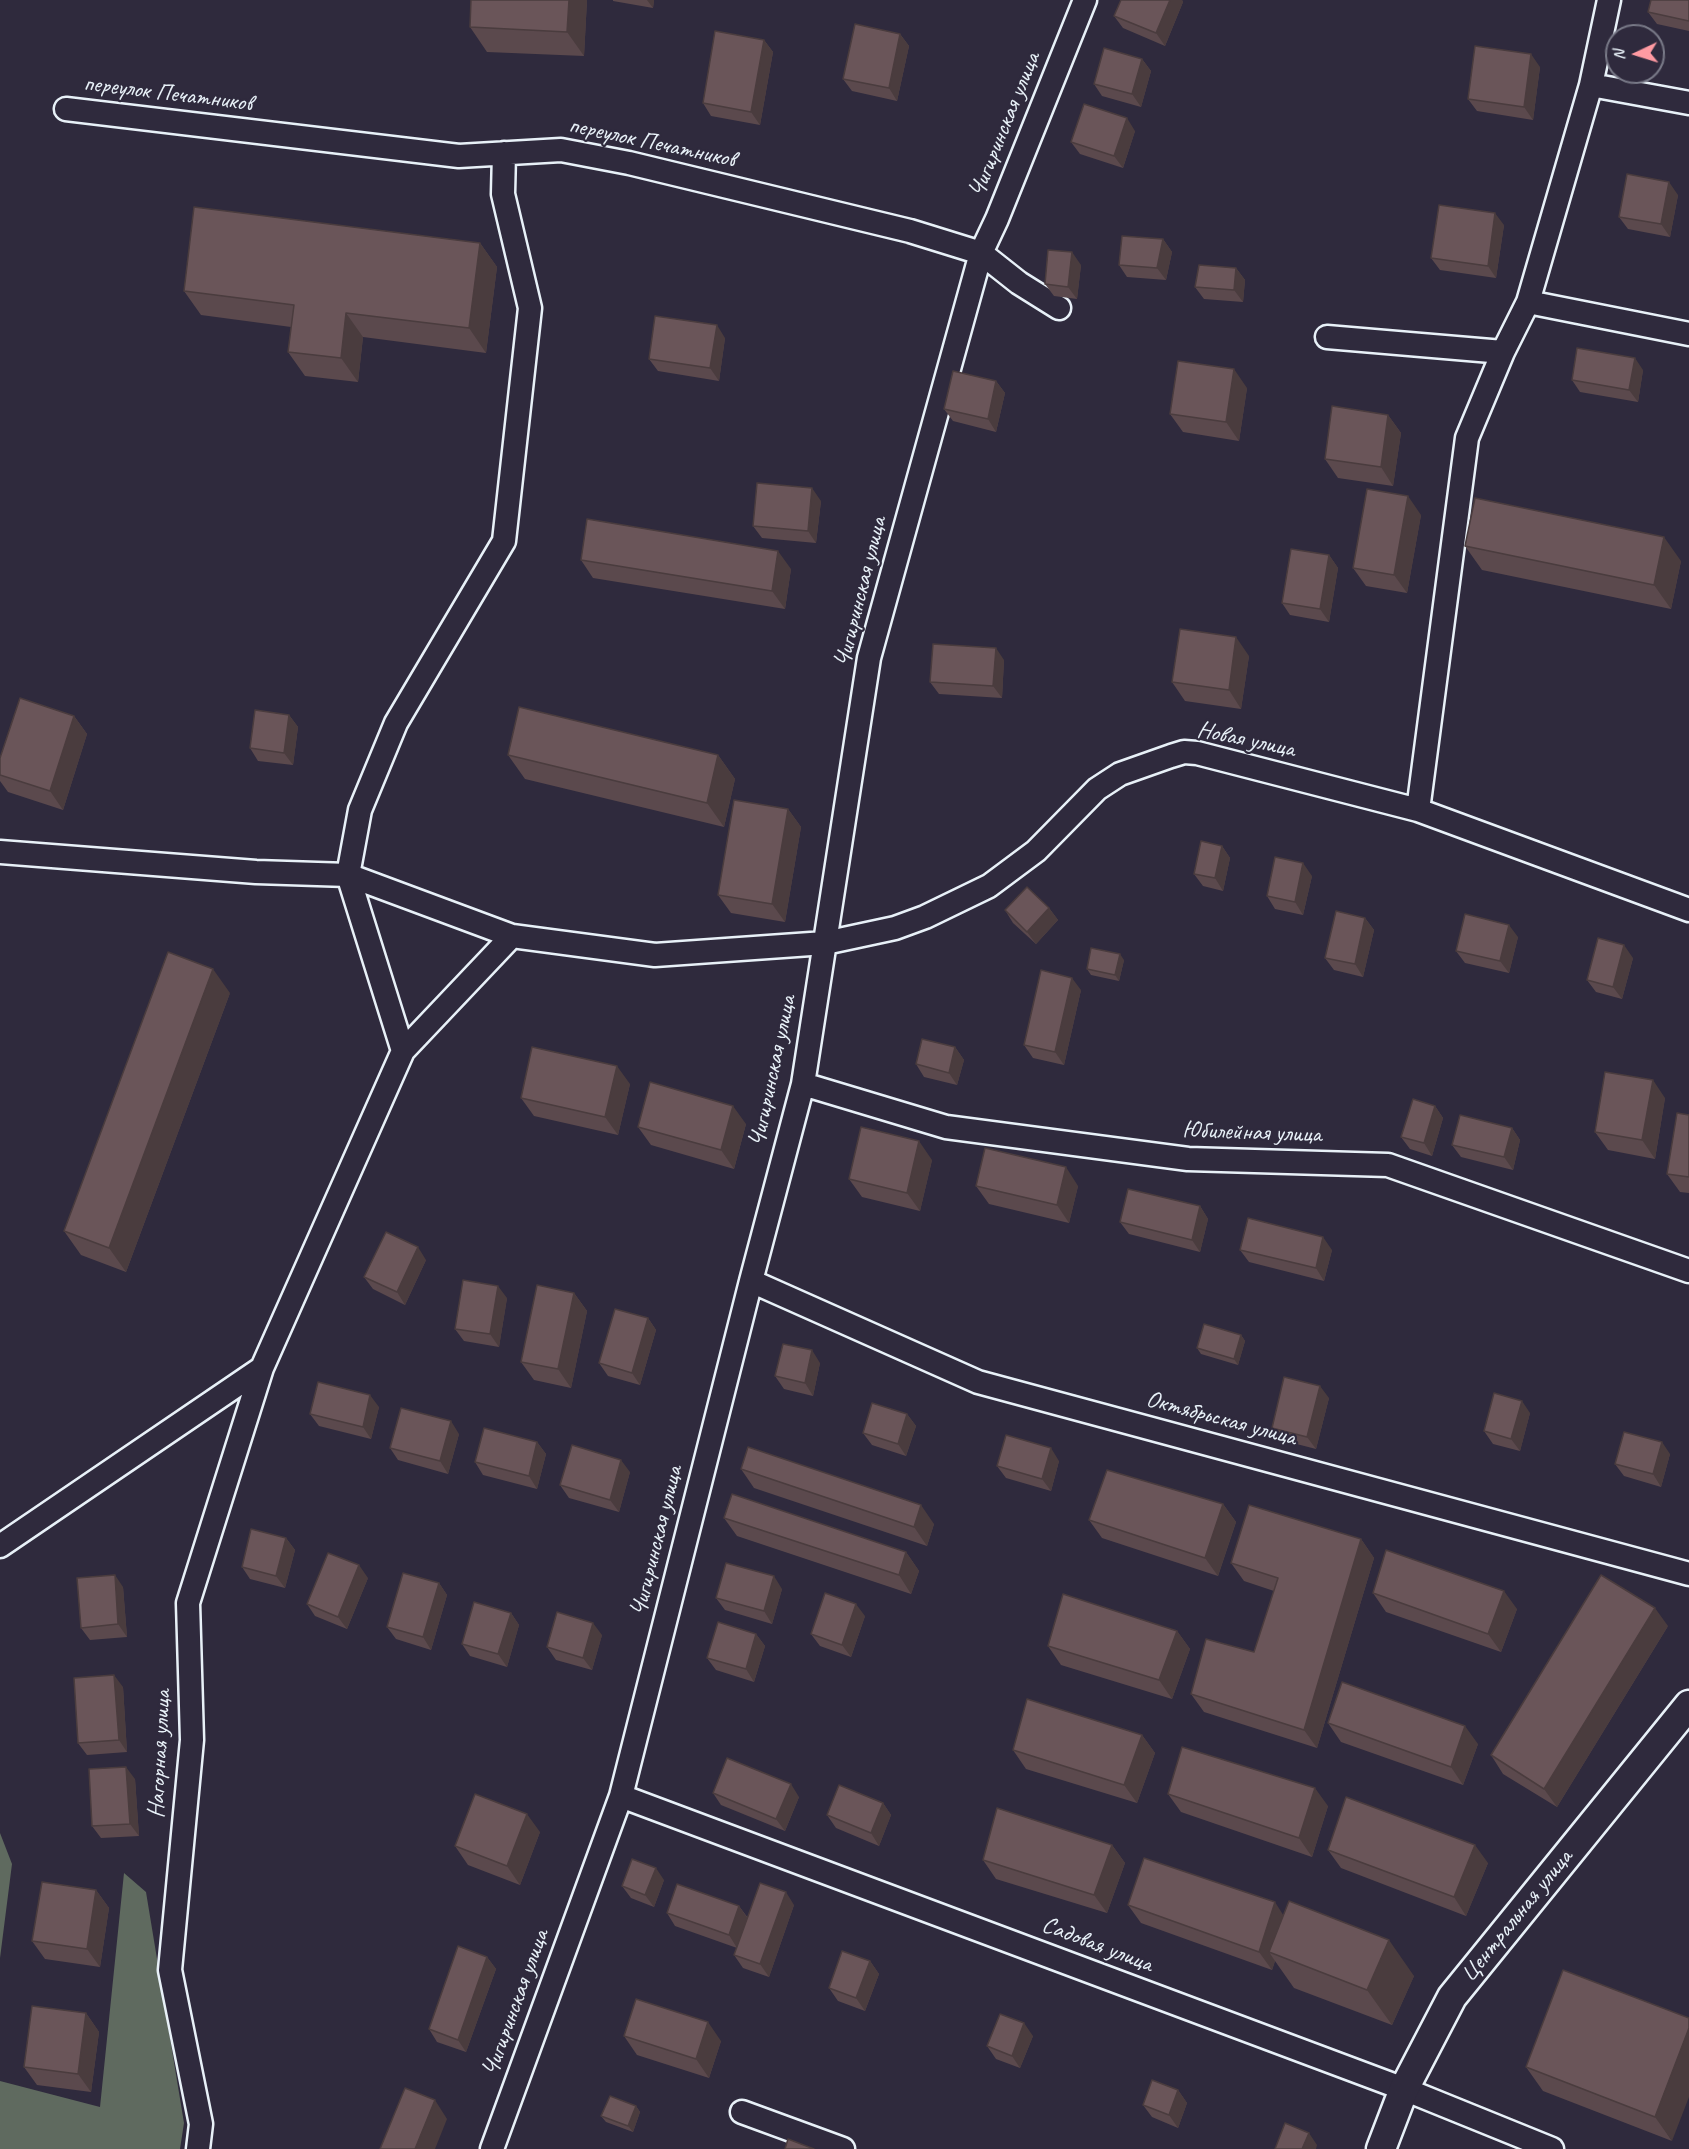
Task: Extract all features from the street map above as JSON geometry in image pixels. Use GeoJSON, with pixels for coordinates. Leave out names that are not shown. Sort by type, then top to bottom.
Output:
{"type":"FeatureCollection","features":[{"type":"Feature","properties":{"kind":"street","name":"Чигиринская улица"},"geometry":{"type":"LineString","coordinates":[[492,2149],[621,1796],[803,1084],[869,658],[981,253],[997,219],[1085,0]]}},
{"type":"Feature","properties":{"kind":"street"},"geometry":{"type":"LineString","coordinates":[[1418,810],[1467,438],[1503,352],[1528,302],[1591,85],[1609,0]]}},
{"type":"Feature","properties":{"kind":"street"},"geometry":{"type":"LineString","coordinates":[[1591,85],[1689,103]]}},
{"type":"Feature","properties":{"kind":"street","name":"переулок Печатников"},"geometry":{"type":"LineString","coordinates":[[66,109],[459,156],[561,150],[629,163],[910,231],[981,253],[1019,283],[1059,308]]}},
{"type":"Feature","properties":{"kind":"street"},"geometry":{"type":"LineString","coordinates":[[403,1051],[348,875],[360,810],[396,723],[504,541],[530,308],[503,194],[504,153]]}},
{"type":"Feature","properties":{"kind":"street"},"geometry":{"type":"LineString","coordinates":[[1528,302],[1689,334]]}},
{"type":"Feature","properties":{"kind":"street"},"geometry":{"type":"LineString","coordinates":[[1327,337],[1503,352]]}},
{"type":"Feature","properties":{"kind":"street","name":"Новая улица"},"geometry":{"type":"LineString","coordinates":[[0,852],[256,872],[348,875],[512,936],[655,955],[825,943],[895,928],[925,917],[989,886],[1036,851],[1097,789],[1120,774],[1184,752],[1197,753],[1418,810],[1689,910]]}},
{"type":"Feature","properties":{"kind":"street","name":"Нагорная улица"},"geometry":{"type":"LineString","coordinates":[[198,2149],[201,2124],[170,1970],[192,1740],[188,1603],[262,1368],[403,1051],[512,936]]}},
{"type":"Feature","properties":{"kind":"street","name":"Юбилейная улица"},"geometry":{"type":"LineString","coordinates":[[803,1084],[946,1127],[1188,1159],[1388,1165],[1689,1270]]}},
{"type":"Feature","properties":{"kind":"street","name":"Октябрьская улица"},"geometry":{"type":"LineString","coordinates":[[751,1281],[978,1382],[1689,1574]]}},
{"type":"Feature","properties":{"kind":"street"},"geometry":{"type":"LineString","coordinates":[[0,1546],[262,1368]]}},
{"type":"Feature","properties":{"kind":"street","name":"Центральная улица"},"geometry":{"type":"LineString","coordinates":[[1381,2149],[1404,2089],[1452,1997],[1689,1706]]}},
{"type":"Feature","properties":{"kind":"street","name":"Садовая улица"},"geometry":{"type":"LineString","coordinates":[[621,1796],[1404,2089],[1552,2149]]}},
{"type":"Feature","properties":{"kind":"street"},"geometry":{"type":"LineString","coordinates":[[742,2112],[843,2149]]}},
{"type":"Feature","properties":{"kind":"green space"},"geometry":{"type":"Polygon","coordinates":[[[0,1833],[12,1864],[0,1958],[0,1833]]]}},
{"type":"Feature","properties":{"kind":"green space"},"geometry":{"type":"Polygon","coordinates":[[[124,1873],[146,1892],[184,2123],[180,2149],[0,2149],[0,2081],[100,2107],[124,1873]]]}},
{"type":"Feature","properties":{"kind":"building"},"geometry":{"type":"Polygon","coordinates":[[[471,0],[569,0],[567,32],[470,27],[471,0]]]}},
{"type":"Feature","properties":{"kind":"building"},"geometry":{"type":"Polygon","coordinates":[[[1121,0],[1170,0],[1156,33],[1114,16],[1121,0]]]}},
{"type":"Feature","properties":{"kind":"building"},"geometry":{"type":"Polygon","coordinates":[[[1651,0],[1689,0],[1689,21],[1648,12],[1651,0]]]}},
{"type":"Feature","properties":{"kind":"building"},"geometry":{"type":"Polygon","coordinates":[[[855,24],[900,34],[889,88],[843,79],[855,24]]]}},
{"type":"Feature","properties":{"kind":"building"},"geometry":{"type":"Polygon","coordinates":[[[715,31],[764,40],[751,112],[703,103],[715,31]]]}},
{"type":"Feature","properties":{"kind":"building"},"geometry":{"type":"Polygon","coordinates":[[[1475,46],[1531,54],[1524,107],[1468,99],[1475,46]]]}},
{"type":"Feature","properties":{"kind":"building"},"geometry":{"type":"Polygon","coordinates":[[[1104,48],[1142,59],[1132,94],[1094,84],[1104,48]]]}},
{"type":"Feature","properties":{"kind":"building"},"geometry":{"type":"Polygon","coordinates":[[[1084,104],[1127,118],[1114,156],[1071,142],[1084,104]]]}},
{"type":"Feature","properties":{"kind":"building"},"geometry":{"type":"Polygon","coordinates":[[[1627,174],[1669,182],[1661,224],[1619,217],[1627,174]]]}},
{"type":"Feature","properties":{"kind":"building"},"geometry":{"type":"Polygon","coordinates":[[[1439,205],[1495,213],[1488,266],[1431,258],[1439,205]]]}},
{"type":"Feature","properties":{"kind":"building"},"geometry":{"type":"Polygon","coordinates":[[[194,207],[480,243],[469,328],[346,313],[341,358],[288,352],[294,305],[184,291],[194,207]]]}},
{"type":"Feature","properties":{"kind":"building"},"geometry":{"type":"Polygon","coordinates":[[[1122,236],[1163,239],[1157,268],[1119,265],[1122,236]]]}},
{"type":"Feature","properties":{"kind":"building"},"geometry":{"type":"Polygon","coordinates":[[[1048,250],[1072,252],[1068,287],[1045,284],[1048,250]]]}},
{"type":"Feature","properties":{"kind":"building"},"geometry":{"type":"Polygon","coordinates":[[[1199,265],[1236,268],[1234,290],[1195,287],[1199,265]]]}},
{"type":"Feature","properties":{"kind":"building"},"geometry":{"type":"Polygon","coordinates":[[[655,316],[717,325],[710,368],[649,359],[655,316]]]}},
{"type":"Feature","properties":{"kind":"building"},"geometry":{"type":"Polygon","coordinates":[[[1577,348],[1635,358],[1629,390],[1572,380],[1577,348]]]}},
{"type":"Feature","properties":{"kind":"building"},"geometry":{"type":"Polygon","coordinates":[[[1178,361],[1234,369],[1226,422],[1170,414],[1178,361]]]}},
{"type":"Feature","properties":{"kind":"building"},"geometry":{"type":"Polygon","coordinates":[[[953,371],[996,381],[988,419],[944,409],[953,371]]]}},
{"type":"Feature","properties":{"kind":"building"},"geometry":{"type":"Polygon","coordinates":[[[1332,406],[1388,415],[1381,467],[1325,459],[1332,406]]]}},
{"type":"Feature","properties":{"kind":"building"},"geometry":{"type":"Polygon","coordinates":[[[757,483],[812,488],[808,531],[753,526],[757,483]]]}},
{"type":"Feature","properties":{"kind":"building"},"geometry":{"type":"Polygon","coordinates":[[[1367,489],[1408,496],[1394,575],[1353,568],[1367,489]]]}},
{"type":"Feature","properties":{"kind":"building"},"geometry":{"type":"Polygon","coordinates":[[[1475,498],[1664,537],[1654,585],[1465,546],[1475,498]]]}},
{"type":"Feature","properties":{"kind":"building"},"geometry":{"type":"Polygon","coordinates":[[[587,519],[778,551],[772,591],[581,560],[587,519]]]}},
{"type":"Feature","properties":{"kind":"building"},"geometry":{"type":"Polygon","coordinates":[[[1291,549],[1329,555],[1320,609],[1282,603],[1291,549]]]}},
{"type":"Feature","properties":{"kind":"building"},"geometry":{"type":"Polygon","coordinates":[[[1180,629],[1236,637],[1229,690],[1172,682],[1180,629]]]}},
{"type":"Feature","properties":{"kind":"building"},"geometry":{"type":"Polygon","coordinates":[[[933,644],[996,648],[993,686],[930,682],[933,644]]]}},
{"type":"Feature","properties":{"kind":"building"},"geometry":{"type":"Polygon","coordinates":[[[20,698],[74,716],[50,791],[0,775],[0,758],[20,698]]]}},
{"type":"Feature","properties":{"kind":"building"},"geometry":{"type":"Polygon","coordinates":[[[519,707],[718,755],[707,803],[508,755],[519,707]]]}},
{"type":"Feature","properties":{"kind":"building"},"geometry":{"type":"Polygon","coordinates":[[[255,710],[289,715],[284,753],[250,748],[255,710]]]}},
{"type":"Feature","properties":{"kind":"building"},"geometry":{"type":"Polygon","coordinates":[[[734,800],[788,809],[772,904],[718,895],[734,800]]]}},
{"type":"Feature","properties":{"kind":"building"},"geometry":{"type":"Polygon","coordinates":[[[1201,841],[1222,846],[1215,878],[1194,874],[1201,841]]]}},
{"type":"Feature","properties":{"kind":"building"},"geometry":{"type":"Polygon","coordinates":[[[1275,857],[1303,863],[1295,902],[1267,896],[1275,857]]]}},
{"type":"Feature","properties":{"kind":"building"},"geometry":{"type":"Polygon","coordinates":[[[1027,887],[1049,908],[1027,932],[1005,910],[1027,887]]]}},
{"type":"Feature","properties":{"kind":"building"},"geometry":{"type":"Polygon","coordinates":[[[1336,911],[1365,918],[1355,964],[1325,958],[1336,911]]]}},
{"type":"Feature","properties":{"kind":"building"},"geometry":{"type":"Polygon","coordinates":[[[1465,914],[1509,925],[1500,961],[1456,951],[1465,914]]]}},
{"type":"Feature","properties":{"kind":"building"},"geometry":{"type":"Polygon","coordinates":[[[1598,938],[1624,945],[1613,987],[1587,980],[1598,938]]]}},
{"type":"Feature","properties":{"kind":"building"},"geometry":{"type":"Polygon","coordinates":[[[1091,948],[1120,954],[1115,975],[1087,969],[1091,948]]]}},
{"type":"Feature","properties":{"kind":"building"},"geometry":{"type":"Polygon","coordinates":[[[168,952],[213,969],[109,1248],[64,1231],[168,952]]]}},
{"type":"Feature","properties":{"kind":"building"},"geometry":{"type":"Polygon","coordinates":[[[1041,970],[1072,978],[1055,1052],[1024,1045],[1041,970]]]}},
{"type":"Feature","properties":{"kind":"building"},"geometry":{"type":"Polygon","coordinates":[[[922,1039],[955,1047],[949,1073],[916,1064],[922,1039]]]}},
{"type":"Feature","properties":{"kind":"building"},"geometry":{"type":"Polygon","coordinates":[[[532,1047],[617,1066],[605,1117],[521,1098],[532,1047]]]}},
{"type":"Feature","properties":{"kind":"building"},"geometry":{"type":"Polygon","coordinates":[[[1605,1072],[1653,1080],[1642,1140],[1595,1132],[1605,1072]]]}},
{"type":"Feature","properties":{"kind":"building"},"geometry":{"type":"Polygon","coordinates":[[[650,1082],[733,1106],[721,1150],[638,1127],[650,1082]]]}},
{"type":"Feature","properties":{"kind":"building"},"geometry":{"type":"Polygon","coordinates":[[[1413,1099],[1435,1106],[1424,1143],[1401,1137],[1413,1099]]]}},
{"type":"Feature","properties":{"kind":"building"},"geometry":{"type":"Polygon","coordinates":[[[1677,1113],[1689,1115],[1689,1177],[1667,1174],[1677,1113]]]}},
{"type":"Feature","properties":{"kind":"building"},"geometry":{"type":"Polygon","coordinates":[[[1460,1115],[1512,1128],[1504,1157],[1452,1145],[1460,1115]]]}},
{"type":"Feature","properties":{"kind":"building"},"geometry":{"type":"Polygon","coordinates":[[[861,1127],[919,1141],[907,1193],[849,1179],[861,1127]]]}},
{"type":"Feature","properties":{"kind":"building"},"geometry":{"type":"Polygon","coordinates":[[[985,1148],[1066,1167],[1057,1205],[976,1186],[985,1148]]]}},
{"type":"Feature","properties":{"kind":"building"},"geometry":{"type":"Polygon","coordinates":[[[1128,1189],[1200,1206],[1192,1240],[1120,1222],[1128,1189]]]}},
{"type":"Feature","properties":{"kind":"building"},"geometry":{"type":"Polygon","coordinates":[[[1248,1218],[1323,1237],[1316,1268],[1240,1250],[1248,1218]]]}},
{"type":"Feature","properties":{"kind":"building"},"geometry":{"type":"Polygon","coordinates":[[[386,1232],[418,1247],[397,1292],[364,1277],[386,1232]]]}},
{"type":"Feature","properties":{"kind":"building"},"geometry":{"type":"Polygon","coordinates":[[[463,1280],[498,1286],[490,1334],[455,1329],[463,1280]]]}},
{"type":"Feature","properties":{"kind":"building"},"geometry":{"type":"Polygon","coordinates":[[[537,1285],[574,1293],[558,1369],[521,1362],[537,1285]]]}},
{"type":"Feature","properties":{"kind":"building"},"geometry":{"type":"Polygon","coordinates":[[[615,1309],[648,1318],[632,1373],[599,1363],[615,1309]]]}},
{"type":"Feature","properties":{"kind":"building"},"geometry":{"type":"Polygon","coordinates":[[[1204,1324],[1241,1335],[1234,1359],[1197,1348],[1204,1324]]]}},
{"type":"Feature","properties":{"kind":"building"},"geometry":{"type":"Polygon","coordinates":[[[783,1344],[812,1350],[805,1383],[775,1376],[783,1344]]]}},
{"type":"Feature","properties":{"kind":"building"},"geometry":{"type":"Polygon","coordinates":[[[1284,1377],[1320,1386],[1307,1437],[1272,1428],[1284,1377]]]}},
{"type":"Feature","properties":{"kind":"building"},"geometry":{"type":"Polygon","coordinates":[[[318,1382],[370,1395],[363,1427],[310,1414],[318,1382]]]}},
{"type":"Feature","properties":{"kind":"building"},"geometry":{"type":"Polygon","coordinates":[[[1494,1393],[1522,1401],[1511,1439],[1484,1431],[1494,1393]]]}},
{"type":"Feature","properties":{"kind":"building"},"geometry":{"type":"Polygon","coordinates":[[[872,1403],[907,1414],[898,1444],[863,1433],[872,1403]]]}},
{"type":"Feature","properties":{"kind":"building"},"geometry":{"type":"Polygon","coordinates":[[[401,1408],[451,1421],[440,1461],[390,1448],[401,1408]]]}},
{"type":"Feature","properties":{"kind":"building"},"geometry":{"type":"Polygon","coordinates":[[[484,1428],[537,1442],[529,1476],[475,1462],[484,1428]]]}},
{"type":"Feature","properties":{"kind":"building"},"geometry":{"type":"Polygon","coordinates":[[[1624,1432],[1662,1442],[1653,1474],[1615,1464],[1624,1432]]]}},
{"type":"Feature","properties":{"kind":"building"},"geometry":{"type":"Polygon","coordinates":[[[1006,1435],[1051,1448],[1042,1479],[997,1466],[1006,1435]]]}},
{"type":"Feature","properties":{"kind":"building"},"geometry":{"type":"Polygon","coordinates":[[[572,1445],[621,1460],[610,1500],[560,1485],[572,1445]]]}},
{"type":"Feature","properties":{"kind":"building"},"geometry":{"type":"Polygon","coordinates":[[[748,1447],[921,1505],[914,1527],[741,1469],[748,1447]]]}},
{"type":"Feature","properties":{"kind":"building"},"geometry":{"type":"Polygon","coordinates":[[[1107,1470],[1223,1504],[1205,1558],[1089,1520],[1107,1470]]]}},
{"type":"Feature","properties":{"kind":"building"},"geometry":{"type":"Polygon","coordinates":[[[732,1494],[906,1552],[899,1575],[724,1518],[732,1494]]]}},
{"type":"Feature","properties":{"kind":"building"},"geometry":{"type":"Polygon","coordinates":[[[1249,1505],[1361,1539],[1304,1730],[1191,1694],[1206,1639],[1254,1652],[1278,1578],[1231,1563],[1249,1505]]]}},
{"type":"Feature","properties":{"kind":"building"},"geometry":{"type":"Polygon","coordinates":[[[251,1529],[286,1538],[276,1576],[242,1567],[251,1529]]]}},
{"type":"Feature","properties":{"kind":"building"},"geometry":{"type":"Polygon","coordinates":[[[1386,1550],[1504,1591],[1488,1634],[1373,1593],[1386,1550]]]}},
{"type":"Feature","properties":{"kind":"building"},"geometry":{"type":"Polygon","coordinates":[[[328,1553],[359,1565],[338,1617],[307,1604],[328,1553]]]}},
{"type":"Feature","properties":{"kind":"building"},"geometry":{"type":"Polygon","coordinates":[[[726,1563],[774,1576],[764,1611],[716,1598],[726,1563]]]}},
{"type":"Feature","properties":{"kind":"building"},"geometry":{"type":"Polygon","coordinates":[[[403,1573],[439,1583],[423,1637],[387,1627],[403,1573]]]}},
{"type":"Feature","properties":{"kind":"building"},"geometry":{"type":"Polygon","coordinates":[[[115,1575],[118,1624],[81,1628],[77,1578],[115,1575]]]}},
{"type":"Feature","properties":{"kind":"building"},"geometry":{"type":"Polygon","coordinates":[[[1601,1575],[1655,1608],[1544,1789],[1491,1755],[1601,1575]]]}},
{"type":"Feature","properties":{"kind":"building"},"geometry":{"type":"Polygon","coordinates":[[[825,1593],[856,1604],[842,1645],[811,1634],[825,1593]]]}},
{"type":"Feature","properties":{"kind":"building"},"geometry":{"type":"Polygon","coordinates":[[[1063,1594],[1177,1631],[1159,1680],[1048,1646],[1063,1594]]]}},
{"type":"Feature","properties":{"kind":"building"},"geometry":{"type":"Polygon","coordinates":[[[474,1602],[511,1613],[498,1654],[462,1644],[474,1602]]]}},
{"type":"Feature","properties":{"kind":"building"},"geometry":{"type":"Polygon","coordinates":[[[557,1612],[593,1623],[583,1658],[547,1647],[557,1612]]]}},
{"type":"Feature","properties":{"kind":"building"},"geometry":{"type":"Polygon","coordinates":[[[718,1622],[756,1634],[746,1669],[707,1658],[718,1622]]]}},
{"type":"Feature","properties":{"kind":"building"},"geometry":{"type":"Polygon","coordinates":[[[114,1675],[119,1740],[78,1743],[74,1678],[114,1675]]]}},
{"type":"Feature","properties":{"kind":"building"},"geometry":{"type":"Polygon","coordinates":[[[1342,1682],[1465,1726],[1451,1767],[1328,1723],[1342,1682]]]}},
{"type":"Feature","properties":{"kind":"building"},"geometry":{"type":"Polygon","coordinates":[[[1027,1699],[1142,1735],[1124,1785],[1013,1750],[1027,1699]]]}},
{"type":"Feature","properties":{"kind":"building"},"geometry":{"type":"Polygon","coordinates":[[[1182,1747],[1315,1788],[1299,1838],[1168,1794],[1182,1747]]]}},
{"type":"Feature","properties":{"kind":"building"},"geometry":{"type":"Polygon","coordinates":[[[727,1758],[791,1784],[776,1819],[713,1793],[727,1758]]]}},
{"type":"Feature","properties":{"kind":"building"},"geometry":{"type":"Polygon","coordinates":[[[126,1767],[130,1824],[92,1826],[89,1769],[126,1767]]]}},
{"type":"Feature","properties":{"kind":"building"},"geometry":{"type":"Polygon","coordinates":[[[839,1785],[883,1803],[871,1833],[827,1815],[839,1785]]]}},
{"type":"Feature","properties":{"kind":"building"},"geometry":{"type":"Polygon","coordinates":[[[475,1794],[527,1814],[507,1866],[455,1846],[475,1794]]]}},
{"type":"Feature","properties":{"kind":"building"},"geometry":{"type":"Polygon","coordinates":[[[1346,1797],[1475,1845],[1454,1897],[1328,1850],[1346,1797]]]}},
{"type":"Feature","properties":{"kind":"building"},"geometry":{"type":"Polygon","coordinates":[[[997,1808],[1112,1845],[1094,1895],[983,1860],[997,1808]]]}},
{"type":"Feature","properties":{"kind":"building"},"geometry":{"type":"Polygon","coordinates":[[[1144,1858],[1275,1902],[1259,1952],[1128,1905],[1144,1858]]]}},
{"type":"Feature","properties":{"kind":"building"},"geometry":{"type":"Polygon","coordinates":[[[632,1859],[656,1868],[645,1895],[622,1886],[632,1859]]]}},
{"type":"Feature","properties":{"kind":"building"},"geometry":{"type":"Polygon","coordinates":[[[42,1882],[96,1890],[87,1949],[32,1941],[42,1882]]]}},
{"type":"Feature","properties":{"kind":"building"},"geometry":{"type":"Polygon","coordinates":[[[760,1883],[786,1892],[760,1964],[734,1955],[760,1883]]]}},
{"type":"Feature","properties":{"kind":"building"},"geometry":{"type":"Polygon","coordinates":[[[677,1884],[739,1906],[729,1935],[667,1913],[677,1884]]]}},
{"type":"Feature","properties":{"kind":"building"},"geometry":{"type":"Polygon","coordinates":[[[1289,1901],[1389,1940],[1367,1990],[1269,1952],[1289,1901]]]}},
{"type":"Feature","properties":{"kind":"building"},"geometry":{"type":"Polygon","coordinates":[[[458,1946],[487,1957],[458,2040],[429,2029],[458,1946]]]}},
{"type":"Feature","properties":{"kind":"building"},"geometry":{"type":"Polygon","coordinates":[[[842,1951],[870,1961],[856,1998],[829,1988],[842,1951]]]}},
{"type":"Feature","properties":{"kind":"building"},"geometry":{"type":"Polygon","coordinates":[[[1563,1970],[1689,2018],[1689,2028],[1655,2117],[1526,2067],[1563,1970]]]}},
{"type":"Feature","properties":{"kind":"building"},"geometry":{"type":"Polygon","coordinates":[[[636,1999],[708,2022],[696,2059],[624,2036],[636,1999]]]}},
{"type":"Feature","properties":{"kind":"building"},"geometry":{"type":"Polygon","coordinates":[[[32,2006],[86,2013],[78,2074],[24,2067],[32,2006]]]}},
{"type":"Feature","properties":{"kind":"building"},"geometry":{"type":"Polygon","coordinates":[[[1000,2014],[1024,2023],[1012,2056],[987,2046],[1000,2014]]]}},
{"type":"Feature","properties":{"kind":"building"},"geometry":{"type":"Polygon","coordinates":[[[1152,2080],[1178,2090],[1169,2115],[1143,2105],[1152,2080]]]}},
{"type":"Feature","properties":{"kind":"building"},"geometry":{"type":"Polygon","coordinates":[[[405,2088],[435,2100],[415,2149],[380,2149],[405,2088]]]}},
{"type":"Feature","properties":{"kind":"building"},"geometry":{"type":"Polygon","coordinates":[[[610,2096],[636,2106],[628,2126],[601,2116],[610,2096]]]}},
{"type":"Feature","properties":{"kind":"building"},"geometry":{"type":"Polygon","coordinates":[[[1285,2123],[1309,2133],[1302,2149],[1275,2149],[1285,2123]]]}},
{"type":"Feature","properties":{"kind":"building"},"geometry":{"type":"Polygon","coordinates":[[[788,2139],[814,2149],[785,2149],[788,2139]]]}}]}
